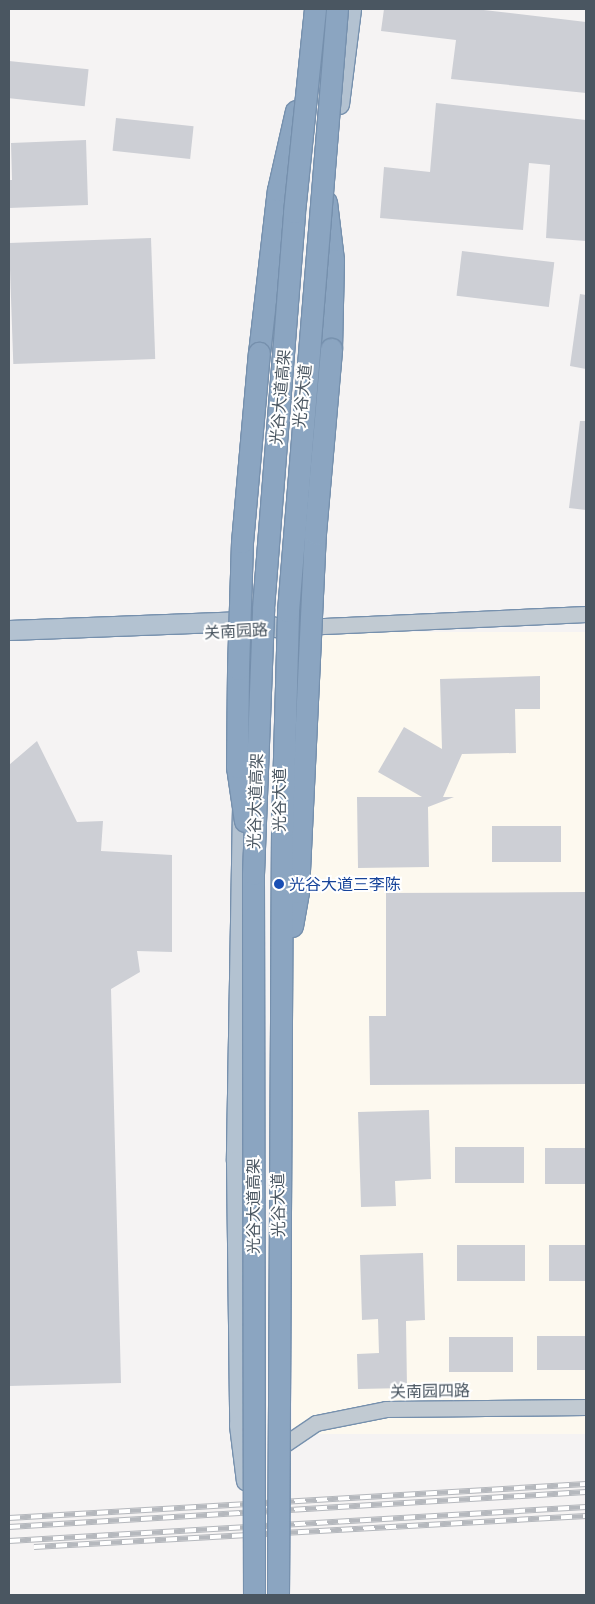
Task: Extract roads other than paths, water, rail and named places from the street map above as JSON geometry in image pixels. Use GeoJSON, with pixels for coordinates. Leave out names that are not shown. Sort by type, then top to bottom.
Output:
{"type":"FeatureCollection","features":[{"type":"Feature","properties":{"kind":"highway","name":"光谷大道高架"},"geometry":{"type":"LineString","coordinates":[[254,1595],[253,874],[262,608],[294,212],[315,9]]}},
{"type":"Feature","properties":{"kind":"highway","name":"光谷大道高架"},"geometry":{"type":"LineString","coordinates":[[278,1595],[282,982],[288,611],[337,9]]}},
{"type":"Feature","properties":{"kind":"highway"},"geometry":{"type":"LineString","coordinates":[[253,874],[237,767],[242,542],[259,353],[278,190],[296,111]]}},
{"type":"Feature","properties":{"kind":"highway"},"geometry":{"type":"LineString","coordinates":[[282,982],[298,892],[315,533],[332,349],[333,260],[326,201]]}},
{"type":"Feature","properties":{"kind":"main road"},"geometry":{"type":"LineString","coordinates":[[246,1595],[246,1486],[239,1425],[236,1161],[245,626],[266,375],[306,9]]}},
{"type":"Feature","properties":{"kind":"main road","name":"光谷大道"},"geometry":{"type":"LineString","coordinates":[[284,1595],[278,1168],[280,628],[303,385],[351,9]]}},
{"type":"Feature","properties":{"kind":"main road","name":"关南园路"},"geometry":{"type":"LineString","coordinates":[[9,630],[245,626],[280,628]]}},
{"type":"Feature","properties":{"kind":"main road","name":"关南园路"},"geometry":{"type":"LineString","coordinates":[[9,640],[245,626]]}},
{"type":"Feature","properties":{"kind":"street"},"geometry":{"type":"LineString","coordinates":[[280,628],[586,614]]}},
{"type":"Feature","properties":{"kind":"street","name":"关南园四路"},"geometry":{"type":"LineString","coordinates":[[282,1446],[316,1422],[386,1409],[586,1407]]}},
{"type":"Feature","properties":{"kind":"railway"},"geometry":{"type":"LineString","coordinates":[[9,1518],[586,1484]]}},
{"type":"Feature","properties":{"kind":"railway"},"geometry":{"type":"LineString","coordinates":[[9,1527],[586,1492]]}},
{"type":"Feature","properties":{"kind":"railway"},"geometry":{"type":"LineString","coordinates":[[9,1541],[586,1507]]}},
{"type":"Feature","properties":{"kind":"railway"},"geometry":{"type":"LineString","coordinates":[[34,1547],[586,1516]]}},
{"type":"Feature","properties":{"kind":"place","name":"光谷大道三李陈"},"geometry":{"type":"Point","coordinates":[279,884]}}]}
